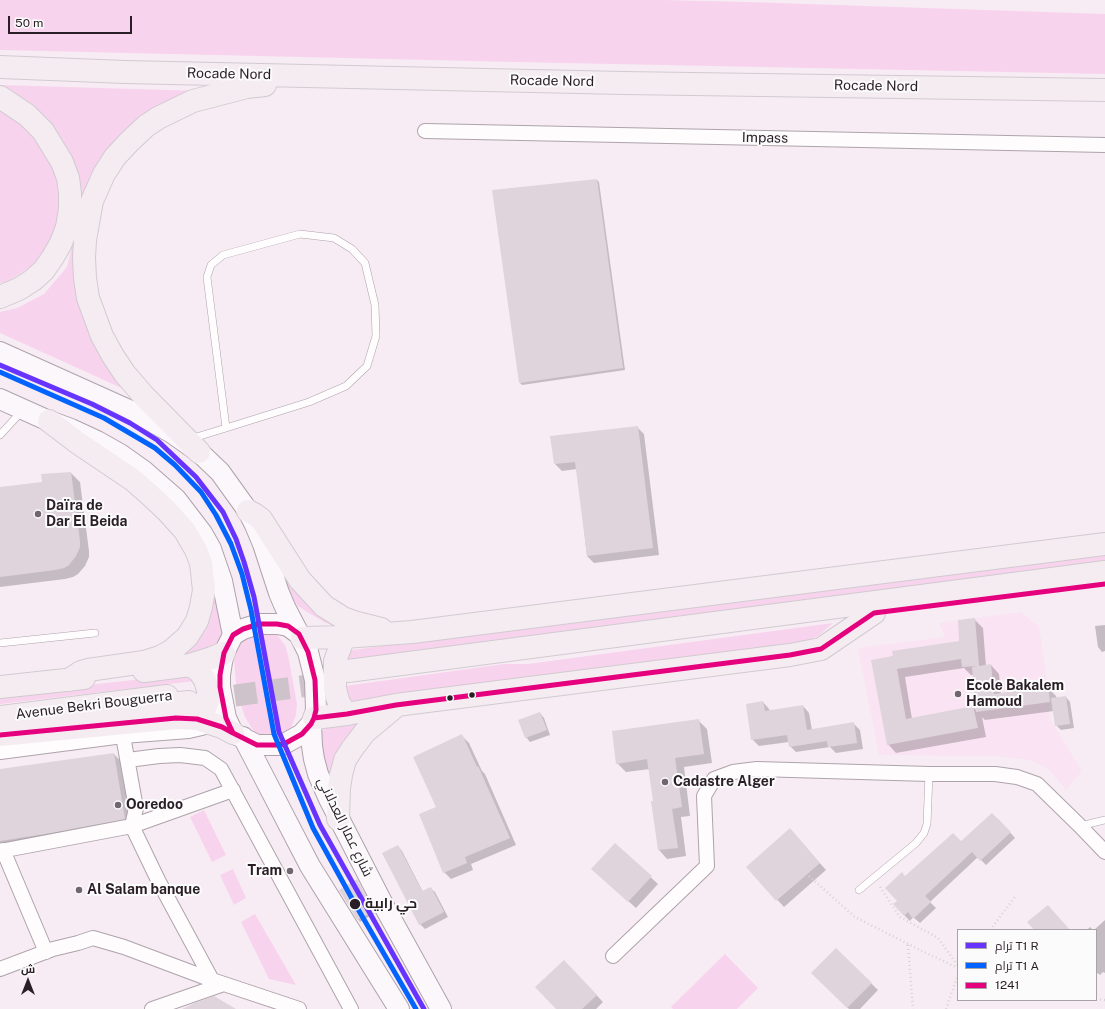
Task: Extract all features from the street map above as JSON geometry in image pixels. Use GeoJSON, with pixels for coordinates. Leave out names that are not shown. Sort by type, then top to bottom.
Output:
{"type":"FeatureCollection","features":[{"type":"Feature","properties":{"kind":"highway","name":"Rocade Nord"},"geometry":{"type":"LineString","coordinates":[[0,67],[125,72],[623,83],[1105,90]]}},
{"type":"Feature","properties":{"kind":"highway"},"geometry":{"type":"LineString","coordinates":[[193,446],[144,396],[113,356],[102,336],[88,298],[85,278],[85,240],[92,201],[104,174],[115,157],[146,126],[158,118],[194,101],[210,96],[247,87],[325,76]]}},
{"type":"Feature","properties":{"kind":"highway"},"geometry":{"type":"LineString","coordinates":[[0,97],[27,115],[43,131],[62,162],[68,178],[70,193],[70,209],[67,227],[61,243],[53,257],[44,270],[33,280],[19,289],[0,297]]}},
{"type":"Feature","properties":{"kind":"highway"},"geometry":{"type":"LineString","coordinates":[[49,421],[132,480],[167,511],[185,532],[196,550],[201,563],[204,590],[197,621],[187,636],[160,657],[144,662],[88,670],[81,672],[69,680]]}},
{"type":"Feature","properties":{"kind":"highway"},"geometry":{"type":"LineString","coordinates":[[248,511],[261,519],[300,580],[324,606],[342,618],[357,623],[389,631],[412,632]]}},
{"type":"Feature","properties":{"kind":"highway"},"geometry":{"type":"LineString","coordinates":[[301,636],[344,637],[412,632],[1105,544]]}},
{"type":"Feature","properties":{"kind":"highway"},"geometry":{"type":"LineString","coordinates":[[1105,572],[349,676],[504,659],[1105,584]]}},
{"type":"Feature","properties":{"kind":"highway"},"geometry":{"type":"LineString","coordinates":[[313,721],[396,705],[790,655],[821,649],[874,613]]}},
{"type":"Feature","properties":{"kind":"highway"},"geometry":{"type":"LineString","coordinates":[[344,637],[336,661],[335,681],[337,697],[347,714]]}},
{"type":"Feature","properties":{"kind":"highway"},"geometry":{"type":"LineString","coordinates":[[0,687],[190,665],[212,658],[229,644]]}},
{"type":"Feature","properties":{"kind":"highway"},"geometry":{"type":"LineString","coordinates":[[0,735],[176,718],[196,709],[204,711],[208,701],[208,690],[205,680],[199,671],[190,665]]}},
{"type":"Feature","properties":{"kind":"highway"},"geometry":{"type":"LineString","coordinates":[[338,819],[340,774],[345,760],[366,732],[396,705]]}},
{"type":"Feature","properties":{"kind":"highway"},"geometry":{"type":"LineString","coordinates":[[196,709],[238,735]]}},
{"type":"Feature","properties":{"kind":"highway","name":"Avenue Bekri Bouguerra"},"geometry":{"type":"LineString","coordinates":[[0,717],[196,709]]}},
{"type":"Feature","properties":{"kind":"highway","name":"Avenue Bekri Bouguerra"},"geometry":{"type":"LineString","coordinates":[[0,724],[196,709]]}},
{"type":"Feature","properties":{"kind":"main road"},"geometry":{"type":"LineString","coordinates":[[0,352],[140,415],[193,446],[220,472],[248,511],[264,544],[282,600],[308,652],[315,680],[316,702],[313,721],[302,734],[284,744],[257,745],[238,735]]}},
{"type":"Feature","properties":{"kind":"main road"},"geometry":{"type":"LineString","coordinates":[[0,399],[71,429],[120,454],[144,471],[176,498],[202,533],[211,549],[222,581],[229,644],[220,675],[222,702],[226,718],[254,758],[310,866],[399,1009]]}},
{"type":"Feature","properties":{"kind":"main road"},"geometry":{"type":"LineString","coordinates":[[229,644],[243,629],[254,625],[277,624],[288,626],[301,636]]}},
{"type":"Feature","properties":{"kind":"main road","name":"شارع عمار العدلاني"},"geometry":{"type":"LineString","coordinates":[[313,721],[312,746],[318,774],[329,799],[384,906],[441,1009]]}},
{"type":"Feature","properties":{"kind":"street","name":"Impass"},"geometry":{"type":"LineString","coordinates":[[425,131],[1105,145]]}},
{"type":"Feature","properties":{"kind":"street"},"geometry":{"type":"LineString","coordinates":[[0,752],[123,736],[189,731],[202,728],[196,709],[222,702]]}},
{"type":"Feature","properties":{"kind":"street"},"geometry":{"type":"LineString","coordinates":[[123,736],[136,808],[132,826],[158,880],[218,982]]}},
{"type":"Feature","properties":{"kind":"street"},"geometry":{"type":"LineString","coordinates":[[128,760],[180,755],[205,758],[221,769],[351,1009]]}},
{"type":"Feature","properties":{"kind":"street"},"geometry":{"type":"LineString","coordinates":[[613,956],[707,866],[704,796],[714,779],[733,772],[757,769],[929,774],[995,774],[1017,777],[1037,784],[1105,852]]}},
{"type":"Feature","properties":{"kind":"street"},"geometry":{"type":"LineString","coordinates":[[46,952],[2,850],[132,826],[233,790]]}},
{"type":"Feature","properties":{"kind":"street"},"geometry":{"type":"LineString","coordinates":[[0,969],[46,952],[93,938],[124,947],[218,982],[299,1009]]}},
{"type":"Feature","properties":{"kind":"street"},"geometry":{"type":"LineString","coordinates":[[152,1009],[218,982]]}},
{"type":"Feature","properties":{"kind":"lane"},"geometry":{"type":"LineString","coordinates":[[193,446],[226,428],[308,402],[346,386],[367,366],[376,336],[375,305],[365,264],[352,249],[334,238],[300,234],[223,255],[211,265],[207,277],[226,428]]}},
{"type":"Feature","properties":{"kind":"lane"},"geometry":{"type":"LineString","coordinates":[[0,435],[24,409]]}},
{"type":"Feature","properties":{"kind":"lane"},"geometry":{"type":"LineString","coordinates":[[0,642],[95,633]]}},
{"type":"Feature","properties":{"kind":"lane"},"geometry":{"type":"LineString","coordinates":[[859,890],[916,843],[924,834],[927,824],[929,774]]}},
{"type":"Feature","properties":{"kind":"lane"},"geometry":{"type":"LineString","coordinates":[[1080,826],[1105,820]]}},
{"type":"Feature","properties":{"kind":"path"},"geometry":{"type":"LineString","coordinates":[[809,876],[855,917],[957,967]]}},
{"type":"Feature","properties":{"kind":"path"},"geometry":{"type":"LineString","coordinates":[[874,878],[900,917],[938,938],[957,966]]}},
{"type":"Feature","properties":{"kind":"path"},"geometry":{"type":"LineString","coordinates":[[991,929],[1015,897]]}},
{"type":"Feature","properties":{"kind":"path"},"geometry":{"type":"LineString","coordinates":[[908,944],[913,1009]]}},
{"type":"Feature","properties":{"kind":"path"},"geometry":{"type":"LineString","coordinates":[[946,1009],[957,978]]}},
{"type":"Feature","properties":{"kind":"shaded area"},"geometry":{"type":"Polygon","coordinates":[[[0,0],[662,0],[1105,14],[1105,74],[0,50],[0,0]]]}},
{"type":"Feature","properties":{"kind":"shaded area"},"geometry":{"type":"Polygon","coordinates":[[[0,85],[202,91],[141,118],[74,236],[77,200],[0,85]]]}},
{"type":"Feature","properties":{"kind":"shaded area"},"geometry":{"type":"Polygon","coordinates":[[[0,106],[24,124],[42,146],[57,176],[60,213],[51,242],[32,266],[7,282],[0,283],[0,106]]]}},
{"type":"Feature","properties":{"kind":"shaded area"},"geometry":{"type":"Polygon","coordinates":[[[74,237],[73,262],[79,294],[126,390],[0,333],[0,312],[17,308],[44,294],[67,267],[74,237]]]}},
{"type":"Feature","properties":{"kind":"shaded area"},"geometry":{"type":"Polygon","coordinates":[[[1105,548],[1105,566],[537,636],[486,646],[343,666],[345,686],[504,664],[528,664],[833,623],[818,636],[804,642],[358,705],[350,705],[343,692],[339,665],[340,657],[345,651],[1105,548]]]}},
{"type":"Feature","properties":{"kind":"shaded area"},"geometry":{"type":"Polygon","coordinates":[[[282,566],[339,628],[324,622],[298,606],[287,591],[282,566]]]}},
{"type":"Feature","properties":{"kind":"shaded area"},"geometry":{"type":"Polygon","coordinates":[[[220,580],[224,631],[217,647],[161,663],[220,580]]]}},
{"type":"Feature","properties":{"kind":"shaded area","name":"Ecole Bakalem Hamoud"},"geometry":{"type":"Polygon","coordinates":[[[1021,612],[1039,627],[1050,702],[1050,719],[1082,771],[1066,790],[1050,771],[1029,760],[995,756],[879,755],[858,648],[945,637],[939,623],[1021,612]]]}},
{"type":"Feature","properties":{"kind":"shaded area"},"geometry":{"type":"Polygon","coordinates":[[[273,633],[277,635],[285,645],[288,655],[297,704],[296,715],[292,726],[285,733],[262,736],[254,732],[245,717],[240,702],[236,683],[234,659],[235,648],[241,640],[251,634],[273,633]]]}},
{"type":"Feature","properties":{"kind":"shaded area"},"geometry":{"type":"Polygon","coordinates":[[[186,674],[195,681],[0,704],[0,695],[186,674]]]}},
{"type":"Feature","properties":{"kind":"shaded area"},"geometry":{"type":"Polygon","coordinates":[[[375,714],[330,782],[317,742],[322,731],[333,723],[375,714]]]}},
{"type":"Feature","properties":{"kind":"shaded area"},"geometry":{"type":"Polygon","coordinates":[[[204,810],[226,855],[212,862],[190,817],[204,810]]]}},
{"type":"Feature","properties":{"kind":"shaded area"},"geometry":{"type":"Polygon","coordinates":[[[233,869],[246,898],[234,905],[220,875],[233,869]]]}},
{"type":"Feature","properties":{"kind":"shaded area"},"geometry":{"type":"Polygon","coordinates":[[[255,914],[296,985],[269,979],[241,922],[255,914]]]}},
{"type":"Feature","properties":{"kind":"shaded area"},"geometry":{"type":"Polygon","coordinates":[[[725,954],[758,988],[737,1009],[673,1009],[671,1007],[725,954]]]}},
{"type":"Feature","properties":{"kind":"building"},"geometry":{"type":"Polygon","coordinates":[[[597,179],[623,368],[519,383],[492,190],[597,179]]]}},
{"type":"Feature","properties":{"kind":"building"},"geometry":{"type":"Polygon","coordinates":[[[638,426],[653,548],[587,556],[575,462],[554,464],[550,436],[638,426]]]}},
{"type":"Feature","properties":{"kind":"building","name":"Daïra de Dar El Beida"},"geometry":{"type":"Polygon","coordinates":[[[71,472],[80,541],[80,547],[76,556],[69,565],[64,568],[0,577],[0,487],[42,482],[41,474],[71,472]]]}},
{"type":"Feature","properties":{"kind":"building"},"geometry":{"type":"Polygon","coordinates":[[[975,618],[979,666],[991,664],[994,694],[1048,686],[1050,702],[976,712],[972,667],[977,666],[962,667],[961,659],[897,669],[906,719],[973,706],[978,728],[887,745],[871,660],[893,656],[892,651],[959,641],[958,620],[975,618]]]}},
{"type":"Feature","properties":{"kind":"building"},"geometry":{"type":"Polygon","coordinates":[[[1066,696],[1070,724],[1055,726],[1051,698],[1066,696]]]}},
{"type":"Feature","properties":{"kind":"building"},"geometry":{"type":"Polygon","coordinates":[[[763,701],[765,711],[803,705],[807,730],[854,722],[857,743],[828,747],[827,741],[789,747],[787,735],[751,740],[746,704],[763,701]]]}},
{"type":"Feature","properties":{"kind":"building"},"geometry":{"type":"Polygon","coordinates":[[[540,712],[547,730],[525,738],[518,720],[540,712]]]}},
{"type":"Feature","properties":{"kind":"building","name":"Cadastre Alger"},"geometry":{"type":"Polygon","coordinates":[[[699,719],[704,754],[675,758],[682,807],[672,809],[678,848],[658,850],[647,759],[616,764],[612,731],[699,719]]]}},
{"type":"Feature","properties":{"kind":"building"},"geometry":{"type":"Polygon","coordinates":[[[462,734],[510,838],[465,857],[467,863],[443,873],[419,814],[436,807],[413,757],[462,734]]]}},
{"type":"Feature","properties":{"kind":"building"},"geometry":{"type":"Polygon","coordinates":[[[114,753],[125,819],[0,841],[0,769],[114,753]]]}},
{"type":"Feature","properties":{"kind":"building"},"geometry":{"type":"Polygon","coordinates":[[[992,813],[1011,832],[980,861],[972,852],[925,896],[931,902],[913,919],[908,912],[904,916],[893,904],[897,901],[885,888],[902,872],[905,876],[953,833],[961,841],[992,813]]]}},
{"type":"Feature","properties":{"kind":"building"},"geometry":{"type":"Polygon","coordinates":[[[790,828],[820,863],[776,901],[746,867],[790,828]]]}},
{"type":"Feature","properties":{"kind":"building"},"geometry":{"type":"Polygon","coordinates":[[[615,843],[652,876],[628,902],[591,869],[615,843]]]}},
{"type":"Feature","properties":{"kind":"building"},"geometry":{"type":"Polygon","coordinates":[[[398,845],[422,891],[431,887],[444,912],[419,925],[382,853],[398,845]]]}},
{"type":"Feature","properties":{"kind":"building"},"geometry":{"type":"Polygon","coordinates":[[[357,879],[374,911],[357,920],[339,890],[357,879]]]}},
{"type":"Feature","properties":{"kind":"building"},"geometry":{"type":"Polygon","coordinates":[[[1048,905],[1069,929],[1033,929],[1027,922],[1048,905]]]}},
{"type":"Feature","properties":{"kind":"building"},"geometry":{"type":"Polygon","coordinates":[[[836,948],[872,983],[847,1008],[811,973],[836,948]]]}},
{"type":"Feature","properties":{"kind":"building"},"geometry":{"type":"Polygon","coordinates":[[[564,960],[597,995],[582,1009],[556,1009],[535,987],[564,960]]]}},
{"type":"Feature","properties":{"kind":"building"},"geometry":{"type":"Polygon","coordinates":[[[214,996],[236,1009],[182,1009],[195,1003],[214,996]]]}},
{"type":"Feature","properties":{"kind":"tunnel"},"geometry":{"type":"LineString","coordinates":[[202,700],[334,682]]}},
{"type":"Feature","properties":{"kind":"transit line"},"geometry":{"type":"LineString","coordinates":[[0,365],[92,404],[130,423],[157,440],[196,477],[223,512],[236,539],[254,597],[279,732],[320,825],[424,1009]]}},
{"type":"Feature","properties":{"kind":"transit line"},"geometry":{"type":"LineString","coordinates":[[0,372],[104,418],[155,448],[175,465],[201,492],[216,515],[231,544],[242,574],[251,610],[274,734],[313,828],[416,1009]]}},
{"type":"Feature","properties":{"kind":"transit line","name":"1241"},"geometry":{"type":"LineString","coordinates":[[314,718],[347,714],[396,705],[790,655],[821,649],[874,613],[1105,584]]}},
{"type":"Feature","properties":{"kind":"transit line","name":"1241"},"geometry":{"type":"LineString","coordinates":[[259,624],[277,624],[288,626],[299,634],[308,652],[315,680],[316,710],[314,718],[302,734],[284,744],[257,745],[233,733],[226,718],[220,687],[220,675],[224,653],[233,635],[243,629],[259,624]]}},
{"type":"Feature","properties":{"kind":"transit line","name":"1241"},"geometry":{"type":"LineString","coordinates":[[0,735],[176,718],[197,719],[222,727],[233,733]]}},
{"type":"Feature","properties":{"kind":"place","name":"Daïra de Dar El Beida"},"geometry":{"type":"Point","coordinates":[38,514]}},
{"type":"Feature","properties":{"kind":"place","name":"Ecole Bakalem Hamoud"},"geometry":{"type":"Point","coordinates":[958,694]}},
{"type":"Feature","properties":{"kind":"place","name":"Cadastre Alger"},"geometry":{"type":"Point","coordinates":[665,782]}},
{"type":"Feature","properties":{"kind":"place","name":"Ooredoo"},"geometry":{"type":"Point","coordinates":[118,805]}},
{"type":"Feature","properties":{"kind":"place","name":"Tram"},"geometry":{"type":"Point","coordinates":[290,871]}},
{"type":"Feature","properties":{"kind":"place","name":"Al Salam banque"},"geometry":{"type":"Point","coordinates":[79,890]}},
{"type":"Feature","properties":{"kind":"place","name":"حي رابية"},"geometry":{"type":"Point","coordinates":[355,904]}}]}
